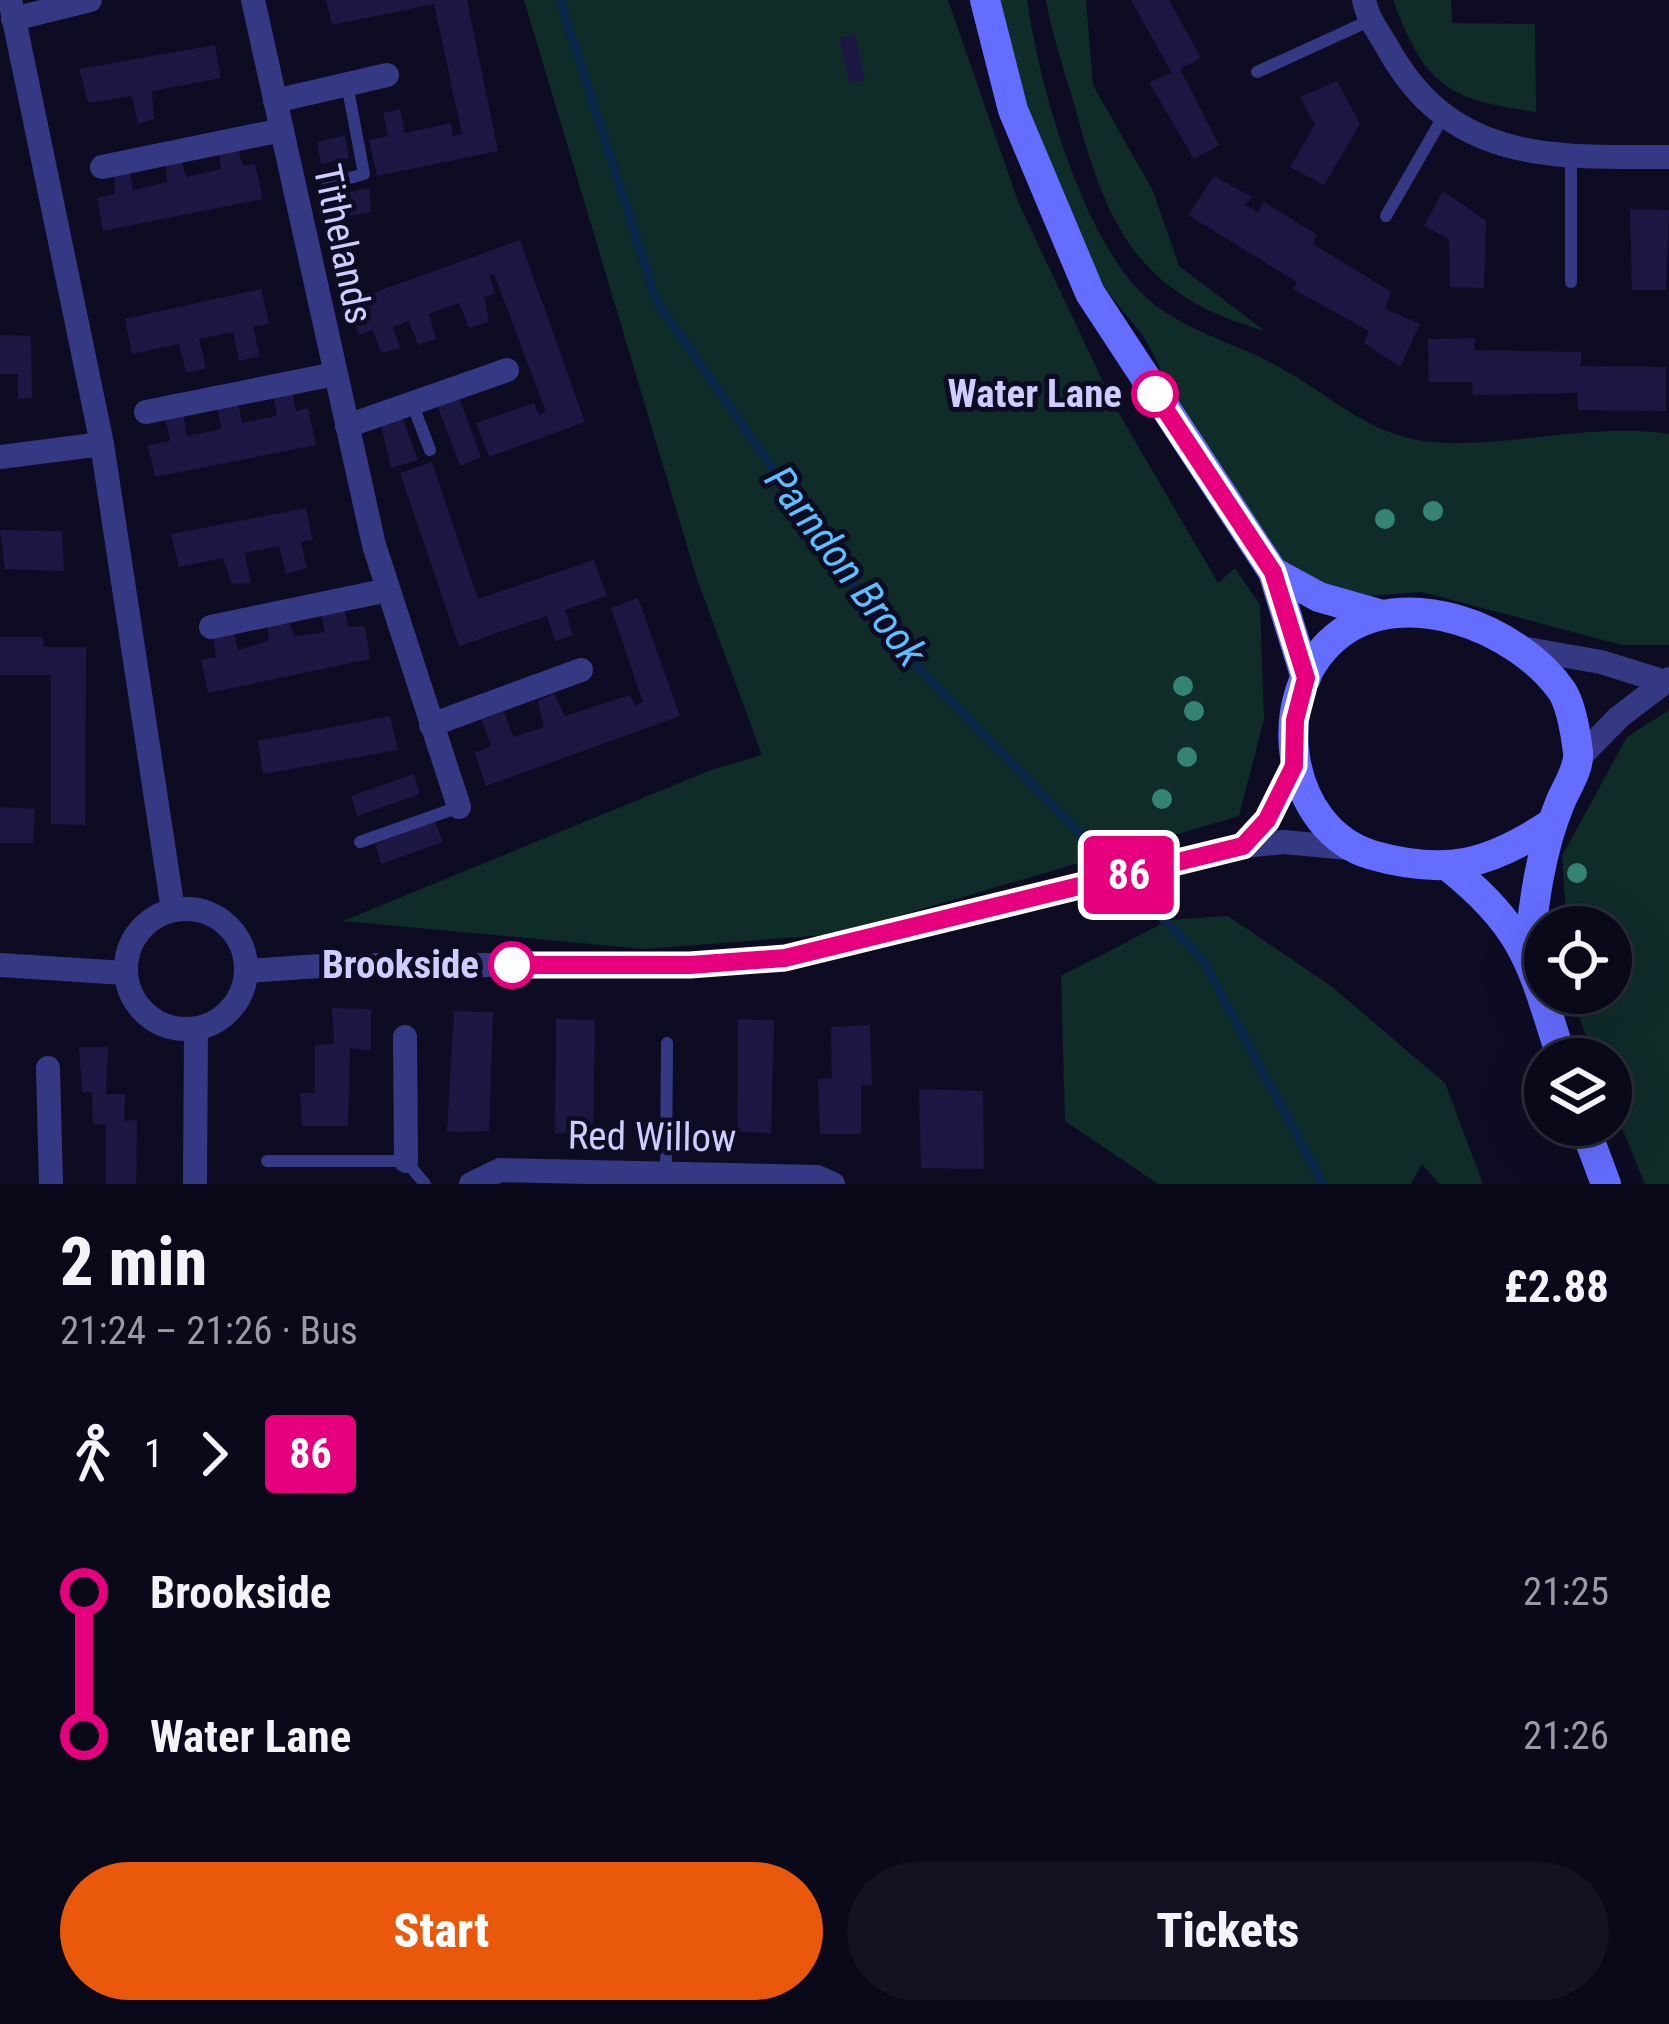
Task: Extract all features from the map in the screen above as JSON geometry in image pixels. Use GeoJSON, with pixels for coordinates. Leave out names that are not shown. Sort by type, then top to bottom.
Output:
{"type":"FeatureCollection","features":[{"type":"Feature","properties":{"kind":"main road"},"geometry":{"type":"LineString","coordinates":[[985,0],[1013,110],[1090,293],[1273,572],[1306,678]]}},
{"type":"Feature","properties":{"kind":"main road"},"geometry":{"type":"LineString","coordinates":[[1273,572],[1318,597],[1382,615],[1452,616],[1521,648],[1564,694],[1579,758],[1552,823],[1537,906]]}},
{"type":"Feature","properties":{"kind":"main road"},"geometry":{"type":"LineString","coordinates":[[1382,615],[1336,637],[1306,678],[1295,720],[1294,766],[1309,808],[1348,848],[1400,863],[1449,867],[1504,854],[1552,823]]}},
{"type":"Feature","properties":{"kind":"main road"},"geometry":{"type":"LineString","coordinates":[[1449,867],[1495,904],[1524,949]]}},
{"type":"Feature","properties":{"kind":"main road"},"geometry":{"type":"LineString","coordinates":[[1592,1146],[1606,1184]]}},
{"type":"Feature","properties":{"kind":"street"},"geometry":{"type":"LineString","coordinates":[[90,0],[12,10],[102,444],[173,910]]}},
{"type":"Feature","properties":{"kind":"street","name":"Tithelands"},"geometry":{"type":"LineString","coordinates":[[253,0],[346,426],[388,590],[459,807]]}},
{"type":"Feature","properties":{"kind":"street"},"geometry":{"type":"LineString","coordinates":[[1368,10],[1401,71],[1443,117],[1496,146],[1571,156],[1669,157]]}},
{"type":"Feature","properties":{"kind":"street"},"geometry":{"type":"LineString","coordinates":[[275,101],[387,75]]}},
{"type":"Feature","properties":{"kind":"street","name":"Tithelands"},"geometry":{"type":"LineString","coordinates":[[101,167],[281,130]]}},
{"type":"Feature","properties":{"kind":"street"},"geometry":{"type":"LineString","coordinates":[[346,426],[507,370]]}},
{"type":"Feature","properties":{"kind":"street","name":"Tithelands"},"geometry":{"type":"LineString","coordinates":[[146,412],[335,374]]}},
{"type":"Feature","properties":{"kind":"street"},"geometry":{"type":"LineString","coordinates":[[0,457],[102,444]]}},
{"type":"Feature","properties":{"kind":"street"},"geometry":{"type":"LineString","coordinates":[[211,627],[388,590]]}},
{"type":"Feature","properties":{"kind":"street"},"geometry":{"type":"LineString","coordinates":[[1521,648],[1601,662],[1665,680]]}},
{"type":"Feature","properties":{"kind":"street"},"geometry":{"type":"LineString","coordinates":[[431,725],[581,670]]}},
{"type":"Feature","properties":{"kind":"street"},"geometry":{"type":"LineString","coordinates":[[1579,758],[1665,680]]}},
{"type":"Feature","properties":{"kind":"street"},"geometry":{"type":"LineString","coordinates":[[1243,846],[1267,820],[1294,766]]}},
{"type":"Feature","properties":{"kind":"street"},"geometry":{"type":"LineString","coordinates":[[247,971],[334,965],[690,965],[785,958],[1243,846],[1283,842],[1348,848]]}},
{"type":"Feature","properties":{"kind":"street"},"geometry":{"type":"LineString","coordinates":[[173,910],[208,913],[224,922],[237,936],[247,971],[232,1009],[196,1029],[157,1022],[141,1010],[125,973],[133,940],[157,916],[173,910]]}},
{"type":"Feature","properties":{"kind":"street"},"geometry":{"type":"LineString","coordinates":[[0,964],[125,973]]}},
{"type":"Feature","properties":{"kind":"street"},"geometry":{"type":"LineString","coordinates":[[195,1184],[196,1029]]}},
{"type":"Feature","properties":{"kind":"street"},"geometry":{"type":"LineString","coordinates":[[405,1037],[406,1161]]}},
{"type":"Feature","properties":{"kind":"street"},"geometry":{"type":"LineString","coordinates":[[48,1069],[50,1184]]}},
{"type":"Feature","properties":{"kind":"street","name":"Red Willow"},"geometry":{"type":"LineString","coordinates":[[471,1184],[500,1170],[817,1177],[833,1184]]}},
{"type":"Feature","properties":{"kind":"lane"},"geometry":{"type":"LineString","coordinates":[[1256,72],[1368,10]]}},
{"type":"Feature","properties":{"kind":"lane"},"geometry":{"type":"LineString","coordinates":[[328,184],[364,174],[347,84]]}},
{"type":"Feature","properties":{"kind":"lane"},"geometry":{"type":"LineString","coordinates":[[1386,216],[1443,117]]}},
{"type":"Feature","properties":{"kind":"lane"},"geometry":{"type":"LineString","coordinates":[[1571,156],[1571,282]]}},
{"type":"Feature","properties":{"kind":"lane"},"geometry":{"type":"LineString","coordinates":[[412,403],[430,450]]}},
{"type":"Feature","properties":{"kind":"lane"},"geometry":{"type":"LineString","coordinates":[[359,842],[459,807]]}},
{"type":"Feature","properties":{"kind":"lane"},"geometry":{"type":"LineString","coordinates":[[666,1173],[667,1042]]}},
{"type":"Feature","properties":{"kind":"lane"},"geometry":{"type":"LineString","coordinates":[[267,1161],[406,1161],[425,1184]]}},
{"type":"Feature","properties":{"kind":"green space"},"geometry":{"type":"Polygon","coordinates":[[[524,0],[948,0],[1019,204],[1114,405],[1218,583],[1235,568],[1260,605],[1264,719],[1239,816],[837,934],[644,949],[343,921],[711,770],[762,755],[697,579],[524,0]]]}},
{"type":"Feature","properties":{"kind":"green space"},"geometry":{"type":"Polygon","coordinates":[[[995,0],[1027,0],[1053,117],[1085,202],[1125,274],[1163,311],[1279,367],[1370,423],[1410,438],[1461,443],[1611,431],[1669,434],[1669,645],[1622,645],[1422,592],[1354,597],[1293,570],[1276,555],[1186,420],[1146,340],[1100,282],[1039,152],[995,0]]]}},
{"type":"Feature","properties":{"kind":"green space"},"geometry":{"type":"Polygon","coordinates":[[[1046,0],[1086,0],[1093,85],[1153,191],[1179,266],[1265,331],[1186,298],[1134,250],[1100,188],[1046,0]]]}},
{"type":"Feature","properties":{"kind":"green space"},"geometry":{"type":"Polygon","coordinates":[[[1393,0],[1451,0],[1452,23],[1535,24],[1536,112],[1480,101],[1443,83],[1416,52],[1393,0]]]}},
{"type":"Feature","properties":{"kind":"green space"},"geometry":{"type":"Polygon","coordinates":[[[1669,710],[1669,1184],[1645,1184],[1629,1146],[1632,1038],[1587,1038],[1578,1014],[1632,1014],[1632,906],[1566,906],[1562,856],[1627,737],[1669,710]]]}},
{"type":"Feature","properties":{"kind":"green space"},"geometry":{"type":"Polygon","coordinates":[[[1228,916],[1331,986],[1445,1083],[1483,1184],[1439,1184],[1422,1164],[1411,1184],[1158,1184],[1065,1121],[1061,976],[1169,920],[1228,916]]]}},
{"type":"Feature","properties":{"kind":"building"},"geometry":{"type":"Polygon","coordinates":[[[326,0],[467,0],[498,151],[377,176],[369,140],[388,136],[383,113],[400,109],[405,133],[451,123],[453,136],[462,134],[434,4],[332,25],[326,0]]]}},
{"type":"Feature","properties":{"kind":"building"},"geometry":{"type":"Polygon","coordinates":[[[1131,0],[1169,0],[1201,58],[1180,69],[1219,145],[1194,159],[1149,82],[1172,73],[1131,0]]]}},
{"type":"Feature","properties":{"kind":"building"},"geometry":{"type":"Polygon","coordinates":[[[855,34],[865,80],[849,83],[839,38],[855,34]]]}},
{"type":"Feature","properties":{"kind":"building"},"geometry":{"type":"Polygon","coordinates":[[[215,45],[221,78],[152,91],[154,119],[138,124],[132,96],[88,103],[79,69],[215,45]]]}},
{"type":"Feature","properties":{"kind":"building"},"geometry":{"type":"Polygon","coordinates":[[[1337,81],[1360,124],[1324,185],[1290,167],[1315,125],[1300,97],[1337,81]]]}},
{"type":"Feature","properties":{"kind":"building"},"geometry":{"type":"Polygon","coordinates":[[[345,135],[349,158],[321,164],[317,142],[345,135]]]}},
{"type":"Feature","properties":{"kind":"building"},"geometry":{"type":"Polygon","coordinates":[[[236,143],[243,166],[255,164],[263,199],[103,231],[97,198],[115,194],[114,170],[129,167],[133,190],[167,182],[166,161],[180,156],[186,177],[221,169],[218,145],[236,143]]]}},
{"type":"Feature","properties":{"kind":"building"},"geometry":{"type":"Polygon","coordinates":[[[1214,176],[1252,197],[1245,205],[1258,212],[1264,202],[1317,235],[1313,244],[1391,292],[1385,309],[1420,324],[1400,367],[1364,343],[1369,331],[1293,289],[1297,282],[1188,215],[1214,176]]]}},
{"type":"Feature","properties":{"kind":"building"},"geometry":{"type":"Polygon","coordinates":[[[369,188],[371,212],[332,219],[327,197],[369,188]]]}},
{"type":"Feature","properties":{"kind":"building"},"geometry":{"type":"Polygon","coordinates":[[[1443,191],[1486,221],[1484,288],[1450,287],[1449,239],[1424,226],[1443,191]]]}},
{"type":"Feature","properties":{"kind":"building"},"geometry":{"type":"Polygon","coordinates":[[[1630,209],[1669,210],[1666,290],[1632,290],[1630,209]]]}},
{"type":"Feature","properties":{"kind":"building"},"geometry":{"type":"Polygon","coordinates":[[[520,240],[585,422],[489,457],[476,423],[534,403],[539,415],[546,412],[494,274],[489,275],[495,294],[484,297],[489,322],[469,328],[459,303],[429,314],[436,339],[418,345],[409,321],[393,327],[400,348],[381,353],[373,330],[359,335],[346,303],[520,240]]]}},
{"type":"Feature","properties":{"kind":"building"},"geometry":{"type":"Polygon","coordinates":[[[261,289],[269,324],[253,327],[260,356],[239,361],[233,332],[199,339],[206,368],[186,373],[179,344],[132,354],[125,319],[261,289]]]}},
{"type":"Feature","properties":{"kind":"building"},"geometry":{"type":"Polygon","coordinates":[[[0,335],[31,336],[32,398],[18,399],[18,374],[0,374],[0,335]]]}},
{"type":"Feature","properties":{"kind":"building"},"geometry":{"type":"Polygon","coordinates":[[[1475,338],[1474,350],[1581,352],[1581,366],[1666,367],[1666,411],[1578,410],[1577,393],[1473,395],[1472,382],[1429,382],[1428,339],[1475,338]]]}},
{"type":"Feature","properties":{"kind":"building"},"geometry":{"type":"Polygon","coordinates":[[[455,386],[481,457],[460,466],[433,394],[455,386]]]}},
{"type":"Feature","properties":{"kind":"building"},"geometry":{"type":"Polygon","coordinates":[[[292,390],[296,411],[308,408],[316,445],[155,477],[148,445],[170,441],[165,416],[183,412],[187,436],[221,429],[217,405],[238,401],[242,423],[277,416],[273,394],[292,390]]]}},
{"type":"Feature","properties":{"kind":"building"},"geometry":{"type":"Polygon","coordinates":[[[399,408],[418,460],[391,468],[379,417],[399,408]]]}},
{"type":"Feature","properties":{"kind":"building"},"geometry":{"type":"Polygon","coordinates":[[[432,462],[478,599],[594,560],[607,596],[565,610],[573,635],[555,641],[547,616],[459,646],[400,473],[432,462]]]}},
{"type":"Feature","properties":{"kind":"building"},"geometry":{"type":"Polygon","coordinates":[[[306,508],[313,540],[301,542],[307,568],[286,574],[279,546],[245,553],[251,583],[232,584],[223,558],[179,567],[171,534],[306,508]]]}},
{"type":"Feature","properties":{"kind":"building"},"geometry":{"type":"Polygon","coordinates":[[[0,530],[62,531],[64,571],[5,569],[0,530]]]}},
{"type":"Feature","properties":{"kind":"building"},"geometry":{"type":"Polygon","coordinates":[[[638,598],[680,716],[486,786],[475,753],[491,746],[482,720],[504,711],[513,737],[544,727],[537,701],[554,694],[565,716],[630,695],[636,706],[643,702],[611,608],[638,598]]]}},
{"type":"Feature","properties":{"kind":"building"},"geometry":{"type":"Polygon","coordinates":[[[343,603],[348,627],[365,626],[370,659],[208,693],[201,660],[216,657],[212,630],[232,626],[238,650],[269,641],[267,620],[287,615],[294,636],[325,632],[320,608],[343,603]]]}},
{"type":"Feature","properties":{"kind":"building"},"geometry":{"type":"Polygon","coordinates":[[[0,637],[43,637],[43,647],[86,647],[85,825],[51,824],[51,675],[0,675],[0,637]]]}},
{"type":"Feature","properties":{"kind":"building"},"geometry":{"type":"Polygon","coordinates":[[[390,716],[398,750],[263,774],[258,741],[390,716]]]}},
{"type":"Feature","properties":{"kind":"building"},"geometry":{"type":"Polygon","coordinates":[[[414,774],[420,794],[357,816],[351,796],[414,774]]]}},
{"type":"Feature","properties":{"kind":"building"},"geometry":{"type":"Polygon","coordinates":[[[0,807],[35,809],[33,843],[0,843],[0,807]]]}},
{"type":"Feature","properties":{"kind":"building"},"geometry":{"type":"Polygon","coordinates":[[[435,821],[443,842],[381,864],[375,844],[435,821]]]}},
{"type":"Feature","properties":{"kind":"building"},"geometry":{"type":"Polygon","coordinates":[[[332,1008],[371,1009],[371,1051],[350,1048],[348,1126],[302,1126],[300,1093],[315,1093],[315,1045],[334,1044],[332,1008]]]}},
{"type":"Feature","properties":{"kind":"building"},"geometry":{"type":"Polygon","coordinates":[[[454,1011],[493,1012],[489,1131],[447,1132],[454,1011]]]}},
{"type":"Feature","properties":{"kind":"building"},"geometry":{"type":"Polygon","coordinates":[[[556,1019],[595,1020],[593,1133],[555,1133],[556,1019]]]}},
{"type":"Feature","properties":{"kind":"building"},"geometry":{"type":"Polygon","coordinates":[[[738,1019],[774,1020],[771,1133],[737,1132],[738,1019]]]}},
{"type":"Feature","properties":{"kind":"building"},"geometry":{"type":"Polygon","coordinates":[[[870,1025],[872,1086],[861,1085],[861,1134],[820,1134],[818,1079],[832,1078],[831,1027],[870,1025]]]}},
{"type":"Feature","properties":{"kind":"building"},"geometry":{"type":"Polygon","coordinates":[[[79,1047],[108,1047],[106,1094],[125,1094],[124,1121],[137,1120],[136,1184],[106,1184],[106,1125],[93,1124],[92,1092],[82,1093],[79,1047]]]}},
{"type":"Feature","properties":{"kind":"building"},"geometry":{"type":"Polygon","coordinates":[[[919,1089],[983,1091],[984,1169],[921,1168],[919,1089]]]}},
{"type":"Feature","properties":{"kind":"waterway","name":"Parndon Brook"},"geometry":{"type":"LineString","coordinates":[[560,0],[657,302],[893,641],[1203,960],[1323,1184]]}},
{"type":"Feature","properties":{"kind":"bus line","name":"86"},"geometry":{"type":"LineString","coordinates":[[512,965],[690,965],[785,958],[1243,846],[1267,820],[1294,766],[1295,720],[1306,678],[1273,572],[1155,394]]}},
{"type":"Feature","properties":{"kind":"place","name":"Water Lane"},"geometry":{"type":"Point","coordinates":[1155,394]}},
{"type":"Feature","properties":{"kind":"place","name":"Brookside"},"geometry":{"type":"Point","coordinates":[512,965]}}]}
